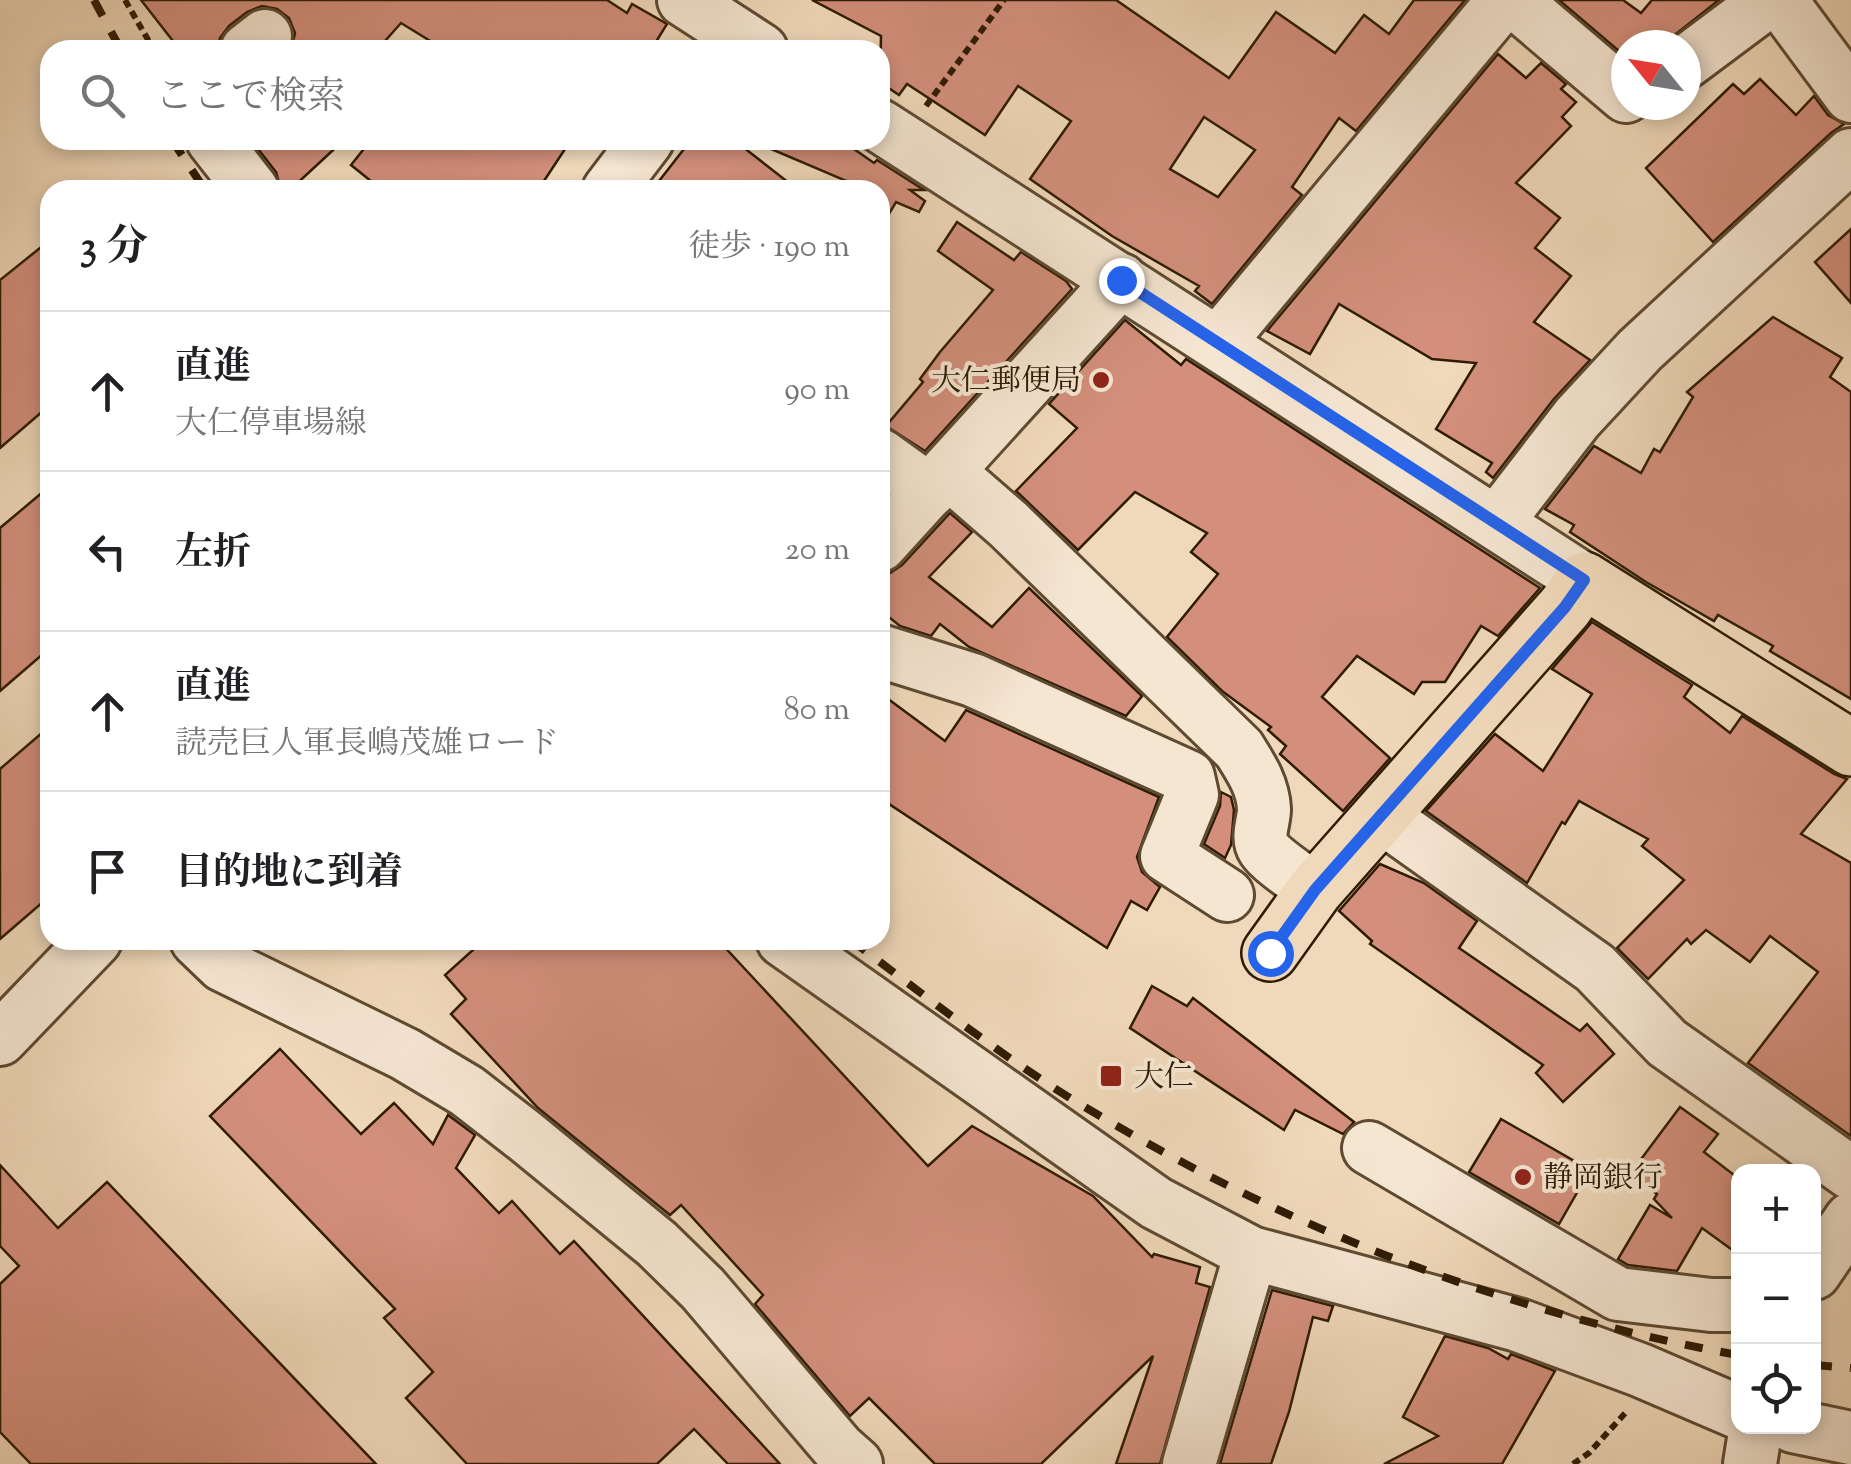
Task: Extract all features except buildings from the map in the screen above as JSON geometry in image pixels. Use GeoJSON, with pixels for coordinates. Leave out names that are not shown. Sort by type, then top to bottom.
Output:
{"type":"FeatureCollection","features":[{"type":"Feature","properties":{"kind":"main road"},"geometry":{"type":"LineString","coordinates":[[1270,953],[1315,890],[1565,607],[1584,580],[1851,748]]}},
{"type":"Feature","properties":{"kind":"street"},"geometry":{"type":"LineString","coordinates":[[684,0],[732,40]]}},
{"type":"Feature","properties":{"kind":"street"},"geometry":{"type":"LineString","coordinates":[[1701,51],[1768,0]]}},
{"type":"Feature","properties":{"kind":"street"},"geometry":{"type":"LineString","coordinates":[[1780,0],[1851,96]]}},
{"type":"Feature","properties":{"kind":"street"},"geometry":{"type":"LineString","coordinates":[[1218,343],[1515,1],[1611,83]]}},
{"type":"Feature","properties":{"kind":"street"},"geometry":{"type":"LineString","coordinates":[[891,133],[1584,580]]}},
{"type":"Feature","properties":{"kind":"street"},"geometry":{"type":"LineString","coordinates":[[221,150],[244,180]]}},
{"type":"Feature","properties":{"kind":"street"},"geometry":{"type":"LineString","coordinates":[[617,180],[639,150]]}},
{"type":"Feature","properties":{"kind":"street"},"geometry":{"type":"LineString","coordinates":[[1496,522],[1577,418],[1640,350],[1851,156]]}},
{"type":"Feature","properties":{"kind":"street"},"geometry":{"type":"LineString","coordinates":[[890,533],[1121,280]]}},
{"type":"Feature","properties":{"kind":"street"},"geometry":{"type":"LineString","coordinates":[[890,460],[939,482],[1008,524],[1239,750],[1256,777],[1261,794],[1264,810],[1260,831],[1264,849],[1315,890]]}},
{"type":"Feature","properties":{"kind":"street"},"geometry":{"type":"LineString","coordinates":[[890,654],[973,680],[1188,777],[1192,795],[1166,856],[1227,894]]}},
{"type":"Feature","properties":{"kind":"street"},"geometry":{"type":"LineString","coordinates":[[1381,816],[1595,968],[1667,1042],[1851,1174]]}},
{"type":"Feature","properties":{"kind":"street"},"geometry":{"type":"LineString","coordinates":[[0,1039],[85,950]]}},
{"type":"Feature","properties":{"kind":"street"},"geometry":{"type":"LineString","coordinates":[[208,950],[224,965],[404,1054],[467,1092],[525,1136],[657,1244],[703,1288],[839,1450],[856,1464]]}},
{"type":"Feature","properties":{"kind":"street"},"geometry":{"type":"LineString","coordinates":[[796,950],[1156,1202],[1250,1252],[1518,1326],[1656,1376],[1731,1409]]}},
{"type":"Feature","properties":{"kind":"street"},"geometry":{"type":"LineString","coordinates":[[1369,1148],[1618,1294],[1731,1305]]}},
{"type":"Feature","properties":{"kind":"street"},"geometry":{"type":"LineString","coordinates":[[1821,1264],[1851,1220]]}},
{"type":"Feature","properties":{"kind":"street"},"geometry":{"type":"LineString","coordinates":[[1189,1464],[1250,1252]]}},
{"type":"Feature","properties":{"kind":"street"},"geometry":{"type":"LineString","coordinates":[[1821,1432],[1851,1438]]}},
{"type":"Feature","properties":{"kind":"street"},"geometry":{"type":"LineString","coordinates":[[1750,1464],[1755,1434]]}},
{"type":"Feature","properties":{"kind":"path"},"geometry":{"type":"LineString","coordinates":[[125,0],[148,40]]}},
{"type":"Feature","properties":{"kind":"path"},"geometry":{"type":"LineString","coordinates":[[891,133],[1004,0]]}},
{"type":"Feature","properties":{"kind":"path"},"geometry":{"type":"LineString","coordinates":[[1572,1464],[1605,1437],[1656,1376]]}},
{"type":"Feature","properties":{"kind":"railway"},"geometry":{"type":"LineString","coordinates":[[94,0],[116,40]]}},
{"type":"Feature","properties":{"kind":"railway"},"geometry":{"type":"LineString","coordinates":[[179,150],[198,180]]}},
{"type":"Feature","properties":{"kind":"railway"},"geometry":{"type":"LineString","coordinates":[[864,950],[1035,1076],[1174,1158],[1251,1197],[1408,1264],[1490,1292],[1572,1317],[1731,1354]]}},
{"type":"Feature","properties":{"kind":"railway"},"geometry":{"type":"LineString","coordinates":[[1821,1366],[1851,1368]]}},
{"type":"Feature","properties":{"kind":"place","name":"大仁郵便局"},"geometry":{"type":"Point","coordinates":[1101,380]}},
{"type":"Feature","properties":{"kind":"place","name":"大仁"},"geometry":{"type":"Point","coordinates":[1111,1076]}},
{"type":"Feature","properties":{"kind":"place","name":"静岡銀行"},"geometry":{"type":"Point","coordinates":[1523,1177]}},
{"type":"Feature","properties":{"kind":"route"},"geometry":{"type":"LineString","coordinates":[[1121,280],[1584,580],[1565,607],[1315,890],[1270,953]]}}]}
